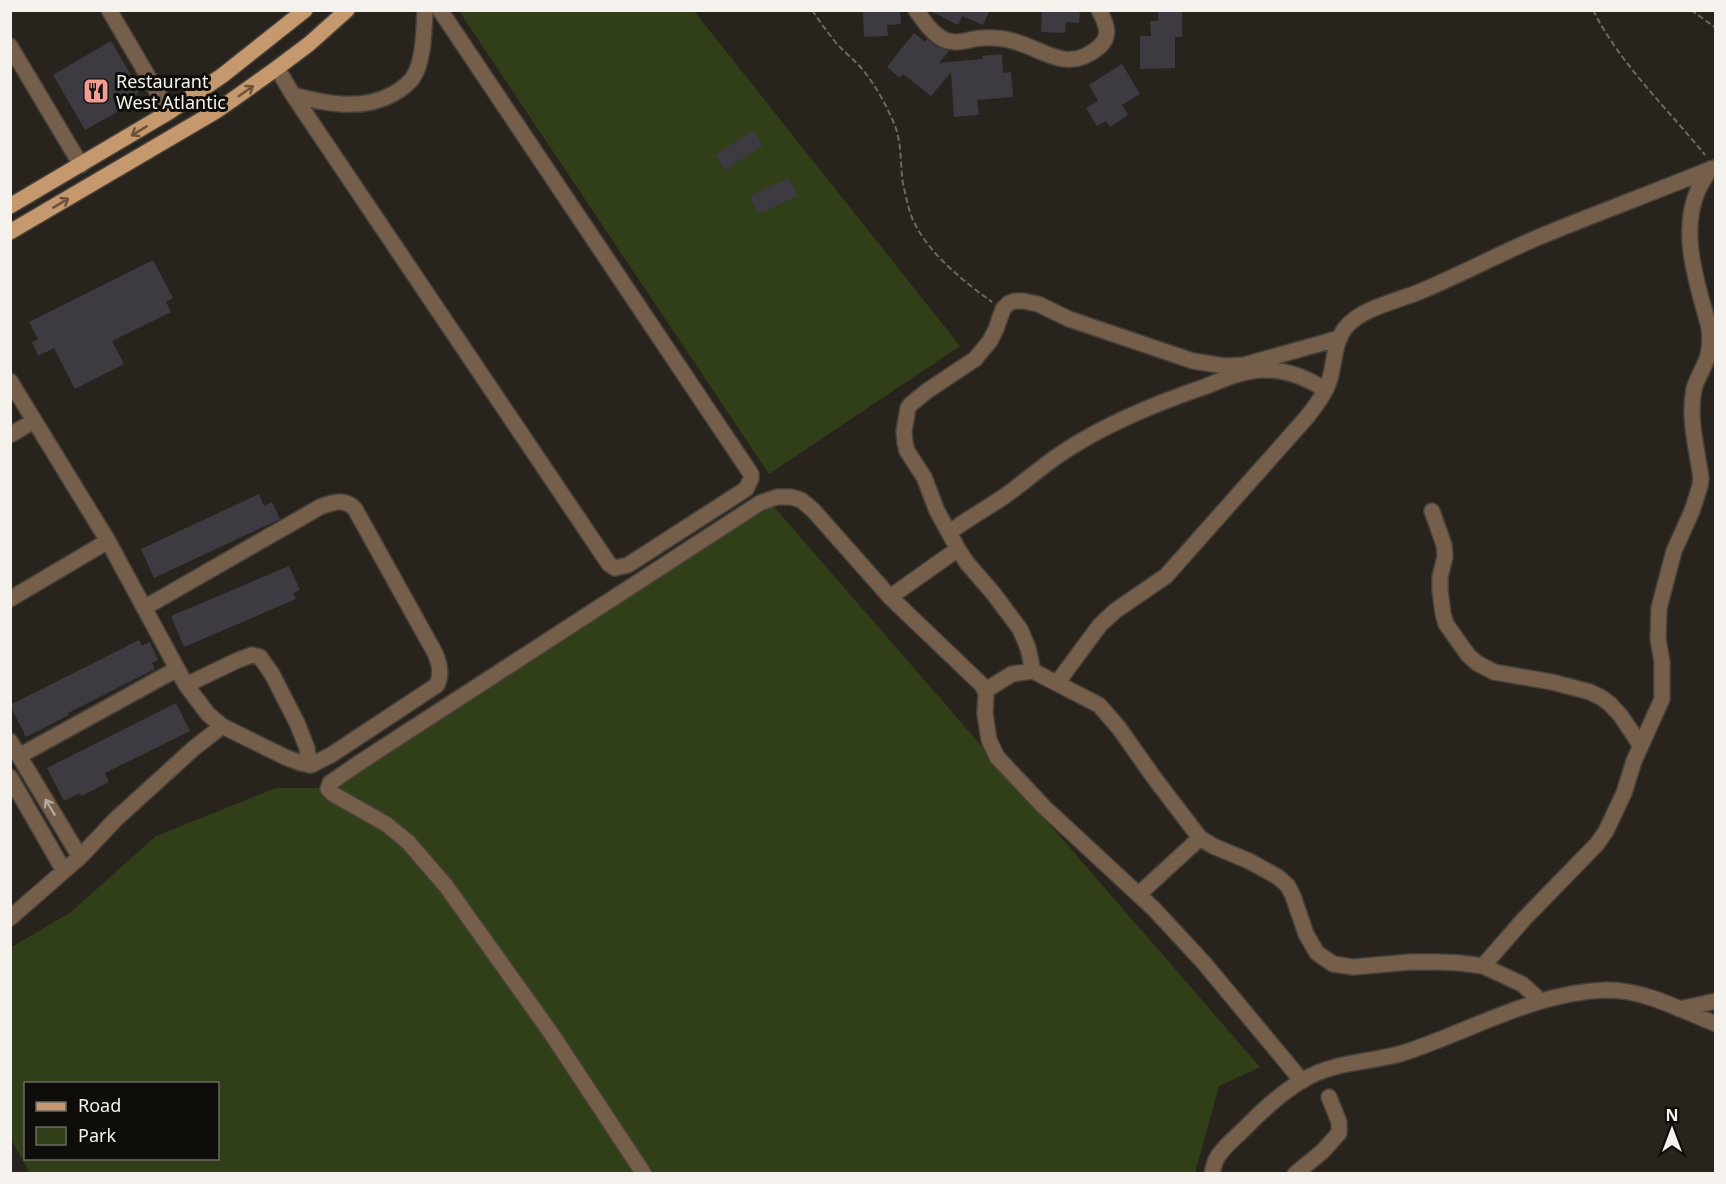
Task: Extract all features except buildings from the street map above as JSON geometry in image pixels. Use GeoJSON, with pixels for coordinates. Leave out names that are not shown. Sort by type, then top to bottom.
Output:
{"type":"FeatureCollection","features":[{"type":"Feature","properties":{"kind":"main road"},"geometry":{"type":"LineString","coordinates":[[10,206],[169,112],[231,69],[305,10]]}},
{"type":"Feature","properties":{"kind":"main road"},"geometry":{"type":"LineString","coordinates":[[10,232],[218,110],[277,69],[347,10]]}},
{"type":"Feature","properties":{"kind":"street"},"geometry":{"type":"LineString","coordinates":[[109,10],[169,112]]}},
{"type":"Feature","properties":{"kind":"street"},"geometry":{"type":"LineString","coordinates":[[293,95],[314,101],[358,105],[376,102],[402,89],[417,69],[425,10]]}},
{"type":"Feature","properties":{"kind":"street"},"geometry":{"type":"LineString","coordinates":[[277,69],[609,564],[615,568],[628,565],[746,489],[751,474],[440,10]]}},
{"type":"Feature","properties":{"kind":"street"},"geometry":{"type":"LineString","coordinates":[[916,10],[934,33],[948,41],[1006,39],[1022,42],[1056,58],[1070,60],[1086,56],[1105,40],[1106,24],[1099,10]]}},
{"type":"Feature","properties":{"kind":"street"},"geometry":{"type":"LineString","coordinates":[[12,50],[81,165]]}},
{"type":"Feature","properties":{"kind":"street"},"geometry":{"type":"LineString","coordinates":[[1057,683],[1100,625],[1115,611],[1166,576],[1307,417],[1318,403],[1331,376],[1336,347],[1345,327],[1360,315],[1419,292],[1573,222],[1713,168]]}},
{"type":"Feature","properties":{"kind":"street"},"geometry":{"type":"LineString","coordinates":[[1483,966],[1525,918],[1597,844],[1606,831],[1662,699],[1659,608],[1674,551],[1700,486],[1693,400],[1698,378],[1709,354],[1710,341],[1709,327],[1689,239],[1690,221],[1698,190],[1713,168]]}},
{"type":"Feature","properties":{"kind":"street"},"geometry":{"type":"LineString","coordinates":[[1033,671],[1028,648],[1020,629],[958,549],[937,510],[924,477],[907,451],[904,431],[906,413],[911,404],[982,352],[993,336],[1003,309],[1015,301],[1038,304],[1077,322],[1206,364],[1225,366],[1252,364],[1340,338]]}},
{"type":"Feature","properties":{"kind":"street"},"geometry":{"type":"LineString","coordinates":[[948,533],[1083,440],[1145,409],[1231,377],[1257,370],[1278,371],[1304,377],[1325,390]]}},
{"type":"Feature","properties":{"kind":"street"},"geometry":{"type":"LineString","coordinates":[[10,381],[108,541],[144,608],[177,669],[186,685],[208,714],[222,726],[285,757],[309,765],[315,764],[340,750],[437,685],[440,677],[435,653],[355,509],[341,502],[320,507],[144,608]]}},
{"type":"Feature","properties":{"kind":"street"},"geometry":{"type":"LineString","coordinates":[[10,435],[34,422]]}},
{"type":"Feature","properties":{"kind":"street"},"geometry":{"type":"LineString","coordinates":[[644,1173],[551,1033],[446,886],[408,842],[387,824],[328,789],[330,783],[359,763],[759,503],[777,497],[801,500],[813,510],[890,597],[986,690],[986,728],[988,740],[997,757],[1086,848],[1140,894],[1204,963],[1302,1081]]}},
{"type":"Feature","properties":{"kind":"street"},"geometry":{"type":"LineString","coordinates":[[1432,512],[1444,545],[1445,557],[1440,577],[1443,614],[1446,624],[1468,655],[1494,672],[1552,682],[1590,692],[1602,698],[1621,716],[1641,746]]}},
{"type":"Feature","properties":{"kind":"street"},"geometry":{"type":"LineString","coordinates":[[10,598],[108,541]]}},
{"type":"Feature","properties":{"kind":"street"},"geometry":{"type":"LineString","coordinates":[[890,597],[958,549]]}},
{"type":"Feature","properties":{"kind":"street"},"geometry":{"type":"LineString","coordinates":[[186,685],[238,660],[252,656],[260,657],[272,674],[297,723],[307,748],[309,765]]}},
{"type":"Feature","properties":{"kind":"street"},"geometry":{"type":"LineString","coordinates":[[19,756],[177,669]]}},
{"type":"Feature","properties":{"kind":"street"},"geometry":{"type":"LineString","coordinates":[[986,690],[1012,674],[1033,671],[1091,700],[1106,712],[1119,728],[1200,838],[1249,861],[1288,886],[1306,934],[1317,953],[1333,964],[1353,967],[1437,962],[1483,966],[1522,984],[1541,1001]]}},
{"type":"Feature","properties":{"kind":"street"},"geometry":{"type":"LineString","coordinates":[[10,918],[80,857],[116,819],[193,749],[222,726]]}},
{"type":"Feature","properties":{"kind":"street"},"geometry":{"type":"LineString","coordinates":[[10,741],[80,857]]}},
{"type":"Feature","properties":{"kind":"street"},"geometry":{"type":"LineString","coordinates":[[10,777],[64,871]]}},
{"type":"Feature","properties":{"kind":"street"},"geometry":{"type":"LineString","coordinates":[[1140,894],[1200,838]]}},
{"type":"Feature","properties":{"kind":"street"},"geometry":{"type":"LineString","coordinates":[[1212,1173],[1217,1157],[1226,1147],[1275,1101],[1317,1072],[1334,1066],[1401,1053],[1541,1001],[1591,992],[1625,991],[1645,996],[1716,1024]]}},
{"type":"Feature","properties":{"kind":"street"},"geometry":{"type":"LineString","coordinates":[[1679,1009],[1716,1001]]}},
{"type":"Feature","properties":{"kind":"street"},"geometry":{"type":"LineString","coordinates":[[1295,1173],[1323,1151],[1339,1133],[1339,1122],[1329,1097]]}},
{"type":"Feature","properties":{"kind":"path"},"geometry":{"type":"LineString","coordinates":[[812,10],[838,45],[863,69],[886,108],[900,146],[908,206],[920,232],[945,262],[975,289],[1003,309]]}},
{"type":"Feature","properties":{"kind":"path"},"geometry":{"type":"LineString","coordinates":[[1593,10],[1602,28],[1630,67],[1702,150],[1713,168]]}},
{"type":"Feature","properties":{"kind":"path"},"geometry":{"type":"LineString","coordinates":[[1691,10],[1716,28]]}},
{"type":"Feature","properties":{"kind":"green space"},"geometry":{"type":"Polygon","coordinates":[[[459,11],[694,11],[960,346],[769,474],[459,11]]]}},
{"type":"Feature","properties":{"kind":"green space"},"geometry":{"type":"Polygon","coordinates":[[[769,501],[1260,1067],[1219,1086],[1195,1173],[30,1173],[11,1139],[10,948],[71,912],[156,836],[276,788],[326,788],[769,501]]]}},
{"type":"Feature","properties":{"kind":"place","name":"Restaurant West Atlantic"},"geometry":{"type":"Point","coordinates":[96,91]}}]}
